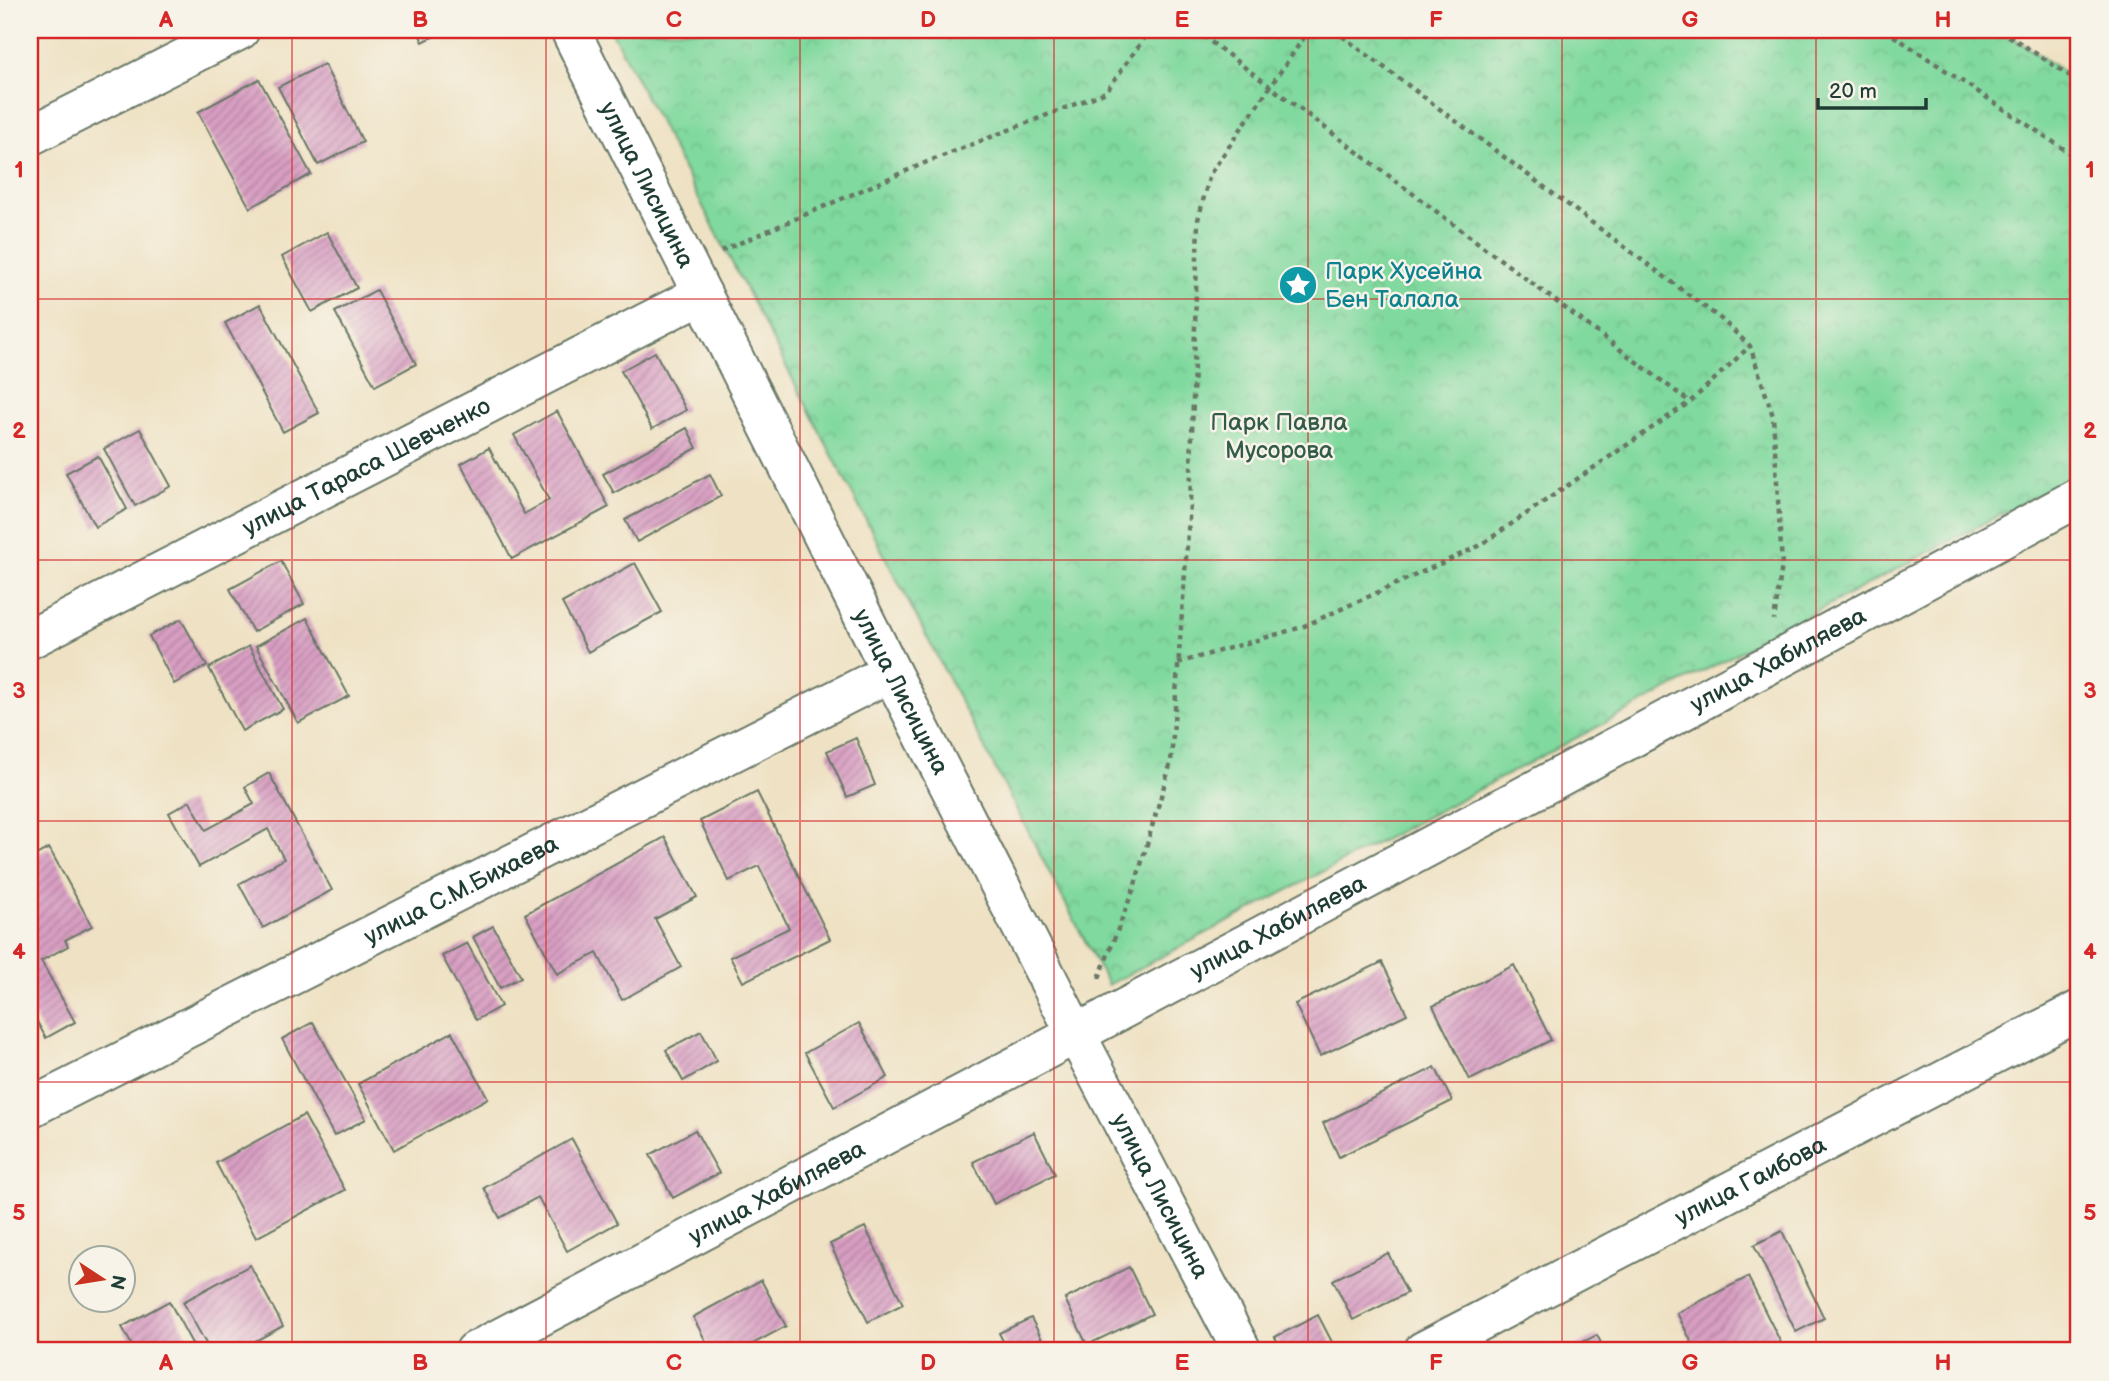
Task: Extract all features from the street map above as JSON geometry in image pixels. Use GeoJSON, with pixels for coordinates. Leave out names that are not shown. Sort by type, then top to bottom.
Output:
{"type":"FeatureCollection","features":[{"type":"Feature","properties":{"kind":"street"},"geometry":{"type":"LineString","coordinates":[[30,136],[240,30]]}},
{"type":"Feature","properties":{"kind":"street","name":"улица Лисицина"},"geometry":{"type":"LineString","coordinates":[[570,30],[891,672],[1242,1351]]}},
{"type":"Feature","properties":{"kind":"street","name":"улица Тараса Шевченко"},"geometry":{"type":"LineString","coordinates":[[30,639],[702,294]]}},
{"type":"Feature","properties":{"kind":"street","name":"улица Хабиляева"},"geometry":{"type":"LineString","coordinates":[[475,1351],[1768,667],[2079,498]]}},
{"type":"Feature","properties":{"kind":"street","name":"улица С.М.Бихаева"},"geometry":{"type":"LineString","coordinates":[[30,1108],[891,672]]}},
{"type":"Feature","properties":{"kind":"street","name":"улица Гаибова"},"geometry":{"type":"LineString","coordinates":[[1423,1351],[2079,1010]]}},
{"type":"Feature","properties":{"kind":"path"},"geometry":{"type":"LineString","coordinates":[[716,254],[927,162],[1106,92],[1150,30]]}},
{"type":"Feature","properties":{"kind":"path"},"geometry":{"type":"LineString","coordinates":[[1195,30],[1690,402]]}},
{"type":"Feature","properties":{"kind":"path"},"geometry":{"type":"LineString","coordinates":[[1095,987],[1135,886],[1171,762],[1189,505],[1198,220],[1210,174],[1309,30]]}},
{"type":"Feature","properties":{"kind":"path"},"geometry":{"type":"LineString","coordinates":[[1335,30],[1721,319],[1750,346],[1773,416],[1782,565],[1768,667]]}},
{"type":"Feature","properties":{"kind":"path"},"geometry":{"type":"LineString","coordinates":[[1885,30],[2079,159]]}},
{"type":"Feature","properties":{"kind":"path"},"geometry":{"type":"LineString","coordinates":[[2000,30],[2079,82]]}},
{"type":"Feature","properties":{"kind":"path"},"geometry":{"type":"LineString","coordinates":[[1178,663],[1301,626],[1479,546],[1690,402],[1750,346]]}},
{"type":"Feature","properties":{"kind":"green space","name":"Парк Павла Мусорова"},"geometry":{"type":"Polygon","coordinates":[[[611,30],[2002,30],[2079,83],[2079,473],[1108,985],[611,30]]]}},
{"type":"Feature","properties":{"kind":"building"},"geometry":{"type":"Polygon","coordinates":[[[417,30],[446,30],[423,42],[417,30]]]}},
{"type":"Feature","properties":{"kind":"building"},"geometry":{"type":"Polygon","coordinates":[[[324,64],[363,142],[318,165],[278,87],[324,64]]]}},
{"type":"Feature","properties":{"kind":"building"},"geometry":{"type":"Polygon","coordinates":[[[259,79],[311,174],[250,208],[198,112],[259,79]]]}},
{"type":"Feature","properties":{"kind":"building"},"geometry":{"type":"Polygon","coordinates":[[[327,232],[357,288],[312,312],[282,257],[327,232]]]}},
{"type":"Feature","properties":{"kind":"building"},"geometry":{"type":"Polygon","coordinates":[[[376,290],[416,364],[375,386],[335,312],[376,290]]]}},
{"type":"Feature","properties":{"kind":"building"},"geometry":{"type":"Polygon","coordinates":[[[260,304],[319,413],[283,432],[225,323],[260,304]]]}},
{"type":"Feature","properties":{"kind":"building"},"geometry":{"type":"Polygon","coordinates":[[[655,352],[686,410],[652,429],[621,371],[655,352]]]}},
{"type":"Feature","properties":{"kind":"building"},"geometry":{"type":"Polygon","coordinates":[[[557,411],[609,507],[512,559],[461,464],[489,448],[524,514],[549,500],[514,435],[557,411]]]}},
{"type":"Feature","properties":{"kind":"building"},"geometry":{"type":"Polygon","coordinates":[[[687,428],[697,448],[614,493],[603,474],[687,428]]]}},
{"type":"Feature","properties":{"kind":"building"},"geometry":{"type":"Polygon","coordinates":[[[140,429],[171,486],[135,506],[104,449],[140,429]]]}},
{"type":"Feature","properties":{"kind":"building"},"geometry":{"type":"Polygon","coordinates":[[[98,456],[127,509],[95,527],[66,473],[98,456]]]}},
{"type":"Feature","properties":{"kind":"building"},"geometry":{"type":"Polygon","coordinates":[[[710,474],[721,496],[637,542],[625,520],[710,474]]]}},
{"type":"Feature","properties":{"kind":"building"},"geometry":{"type":"Polygon","coordinates":[[[281,561],[304,604],[253,632],[230,589],[281,561]]]}},
{"type":"Feature","properties":{"kind":"building"},"geometry":{"type":"Polygon","coordinates":[[[635,563],[662,612],[588,652],[562,603],[635,563]]]}},
{"type":"Feature","properties":{"kind":"building"},"geometry":{"type":"Polygon","coordinates":[[[307,618],[349,696],[298,723],[256,646],[307,618]]]}},
{"type":"Feature","properties":{"kind":"building"},"geometry":{"type":"Polygon","coordinates":[[[181,619],[207,666],[174,684],[149,636],[181,619]]]}},
{"type":"Feature","properties":{"kind":"building"},"geometry":{"type":"Polygon","coordinates":[[[249,646],[283,709],[242,731],[209,668],[249,646]]]}},
{"type":"Feature","properties":{"kind":"building"},"geometry":{"type":"Polygon","coordinates":[[[856,738],[875,785],[847,797],[827,751],[856,738]]]}},
{"type":"Feature","properties":{"kind":"building"},"geometry":{"type":"Polygon","coordinates":[[[269,773],[332,890],[263,928],[239,884],[284,859],[268,829],[199,867],[169,813],[190,801],[206,830],[254,804],[245,787],[269,773]]]}},
{"type":"Feature","properties":{"kind":"building"},"geometry":{"type":"Polygon","coordinates":[[[757,792],[830,939],[743,982],[730,957],[789,928],[759,866],[729,881],[700,821],[757,792]]]}},
{"type":"Feature","properties":{"kind":"building"},"geometry":{"type":"Polygon","coordinates":[[[665,837],[697,897],[655,919],[681,967],[622,1000],[597,953],[557,974],[525,914],[665,837]]]}},
{"type":"Feature","properties":{"kind":"building"},"geometry":{"type":"Polygon","coordinates":[[[49,848],[92,926],[65,940],[68,946],[41,961],[75,1022],[46,1038],[30,1009],[30,858],[49,848]]]}},
{"type":"Feature","properties":{"kind":"building"},"geometry":{"type":"Polygon","coordinates":[[[493,926],[521,977],[500,988],[473,937],[493,926]]]}},
{"type":"Feature","properties":{"kind":"building"},"geometry":{"type":"Polygon","coordinates":[[[467,943],[501,1006],[476,1020],[442,956],[467,943]]]}},
{"type":"Feature","properties":{"kind":"building"},"geometry":{"type":"Polygon","coordinates":[[[1382,962],[1407,1014],[1320,1056],[1295,1004],[1382,962]]]}},
{"type":"Feature","properties":{"kind":"building"},"geometry":{"type":"Polygon","coordinates":[[[1514,965],[1551,1040],[1470,1080],[1433,1006],[1514,965]]]}},
{"type":"Feature","properties":{"kind":"building"},"geometry":{"type":"Polygon","coordinates":[[[313,1022],[366,1119],[334,1136],[282,1039],[313,1022]]]}},
{"type":"Feature","properties":{"kind":"building"},"geometry":{"type":"Polygon","coordinates":[[[859,1023],[888,1077],[834,1107],[805,1053],[859,1023]]]}},
{"type":"Feature","properties":{"kind":"building"},"geometry":{"type":"Polygon","coordinates":[[[701,1031],[717,1061],[683,1081],[666,1050],[701,1031]]]}},
{"type":"Feature","properties":{"kind":"building"},"geometry":{"type":"Polygon","coordinates":[[[452,1032],[488,1098],[394,1150],[358,1084],[452,1032]]]}},
{"type":"Feature","properties":{"kind":"building"},"geometry":{"type":"Polygon","coordinates":[[[1435,1067],[1452,1101],[1339,1157],[1323,1123],[1435,1067]]]}},
{"type":"Feature","properties":{"kind":"building"},"geometry":{"type":"Polygon","coordinates":[[[304,1115],[345,1190],[256,1238],[216,1163],[304,1115]]]}},
{"type":"Feature","properties":{"kind":"building"},"geometry":{"type":"Polygon","coordinates":[[[695,1130],[719,1173],[673,1198],[650,1155],[695,1130]]]}},
{"type":"Feature","properties":{"kind":"building"},"geometry":{"type":"Polygon","coordinates":[[[1034,1132],[1055,1174],[994,1204],[973,1162],[1034,1132]]]}},
{"type":"Feature","properties":{"kind":"building"},"geometry":{"type":"Polygon","coordinates":[[[572,1139],[617,1223],[567,1251],[538,1197],[500,1218],[484,1188],[572,1139]]]}},
{"type":"Feature","properties":{"kind":"building"},"geometry":{"type":"Polygon","coordinates":[[[865,1227],[903,1304],[868,1322],[830,1244],[865,1227]]]}},
{"type":"Feature","properties":{"kind":"building"},"geometry":{"type":"Polygon","coordinates":[[[1782,1231],[1824,1318],[1796,1332],[1754,1245],[1782,1231]]]}},
{"type":"Feature","properties":{"kind":"building"},"geometry":{"type":"Polygon","coordinates":[[[1388,1253],[1407,1293],[1353,1320],[1333,1280],[1388,1253]]]}},
{"type":"Feature","properties":{"kind":"building"},"geometry":{"type":"Polygon","coordinates":[[[250,1265],[283,1326],[237,1351],[210,1351],[183,1302],[250,1265]]]}},
{"type":"Feature","properties":{"kind":"building"},"geometry":{"type":"Polygon","coordinates":[[[1129,1267],[1152,1314],[1087,1345],[1065,1299],[1129,1267]]]}},
{"type":"Feature","properties":{"kind":"building"},"geometry":{"type":"Polygon","coordinates":[[[1748,1277],[1785,1351],[1696,1351],[1677,1313],[1748,1277]]]}},
{"type":"Feature","properties":{"kind":"building"},"geometry":{"type":"Polygon","coordinates":[[[761,1280],[786,1326],[740,1351],[711,1351],[693,1317],[761,1280]]]}},
{"type":"Feature","properties":{"kind":"building"},"geometry":{"type":"Polygon","coordinates":[[[169,1301],[196,1351],[135,1351],[122,1327],[169,1301]]]}},
{"type":"Feature","properties":{"kind":"building"},"geometry":{"type":"Polygon","coordinates":[[[1318,1315],[1332,1342],[1314,1351],[1282,1351],[1275,1337],[1318,1315]]]}},
{"type":"Feature","properties":{"kind":"building"},"geometry":{"type":"Polygon","coordinates":[[[1031,1318],[1048,1351],[1008,1351],[999,1333],[1031,1318]]]}},
{"type":"Feature","properties":{"kind":"building"},"geometry":{"type":"Polygon","coordinates":[[[1597,1335],[1605,1351],[1564,1351],[1597,1335]]]}},
{"type":"Feature","properties":{"kind":"place","name":"Парк Хусейна Бен Талала"},"geometry":{"type":"Point","coordinates":[1298,285]}}]}
